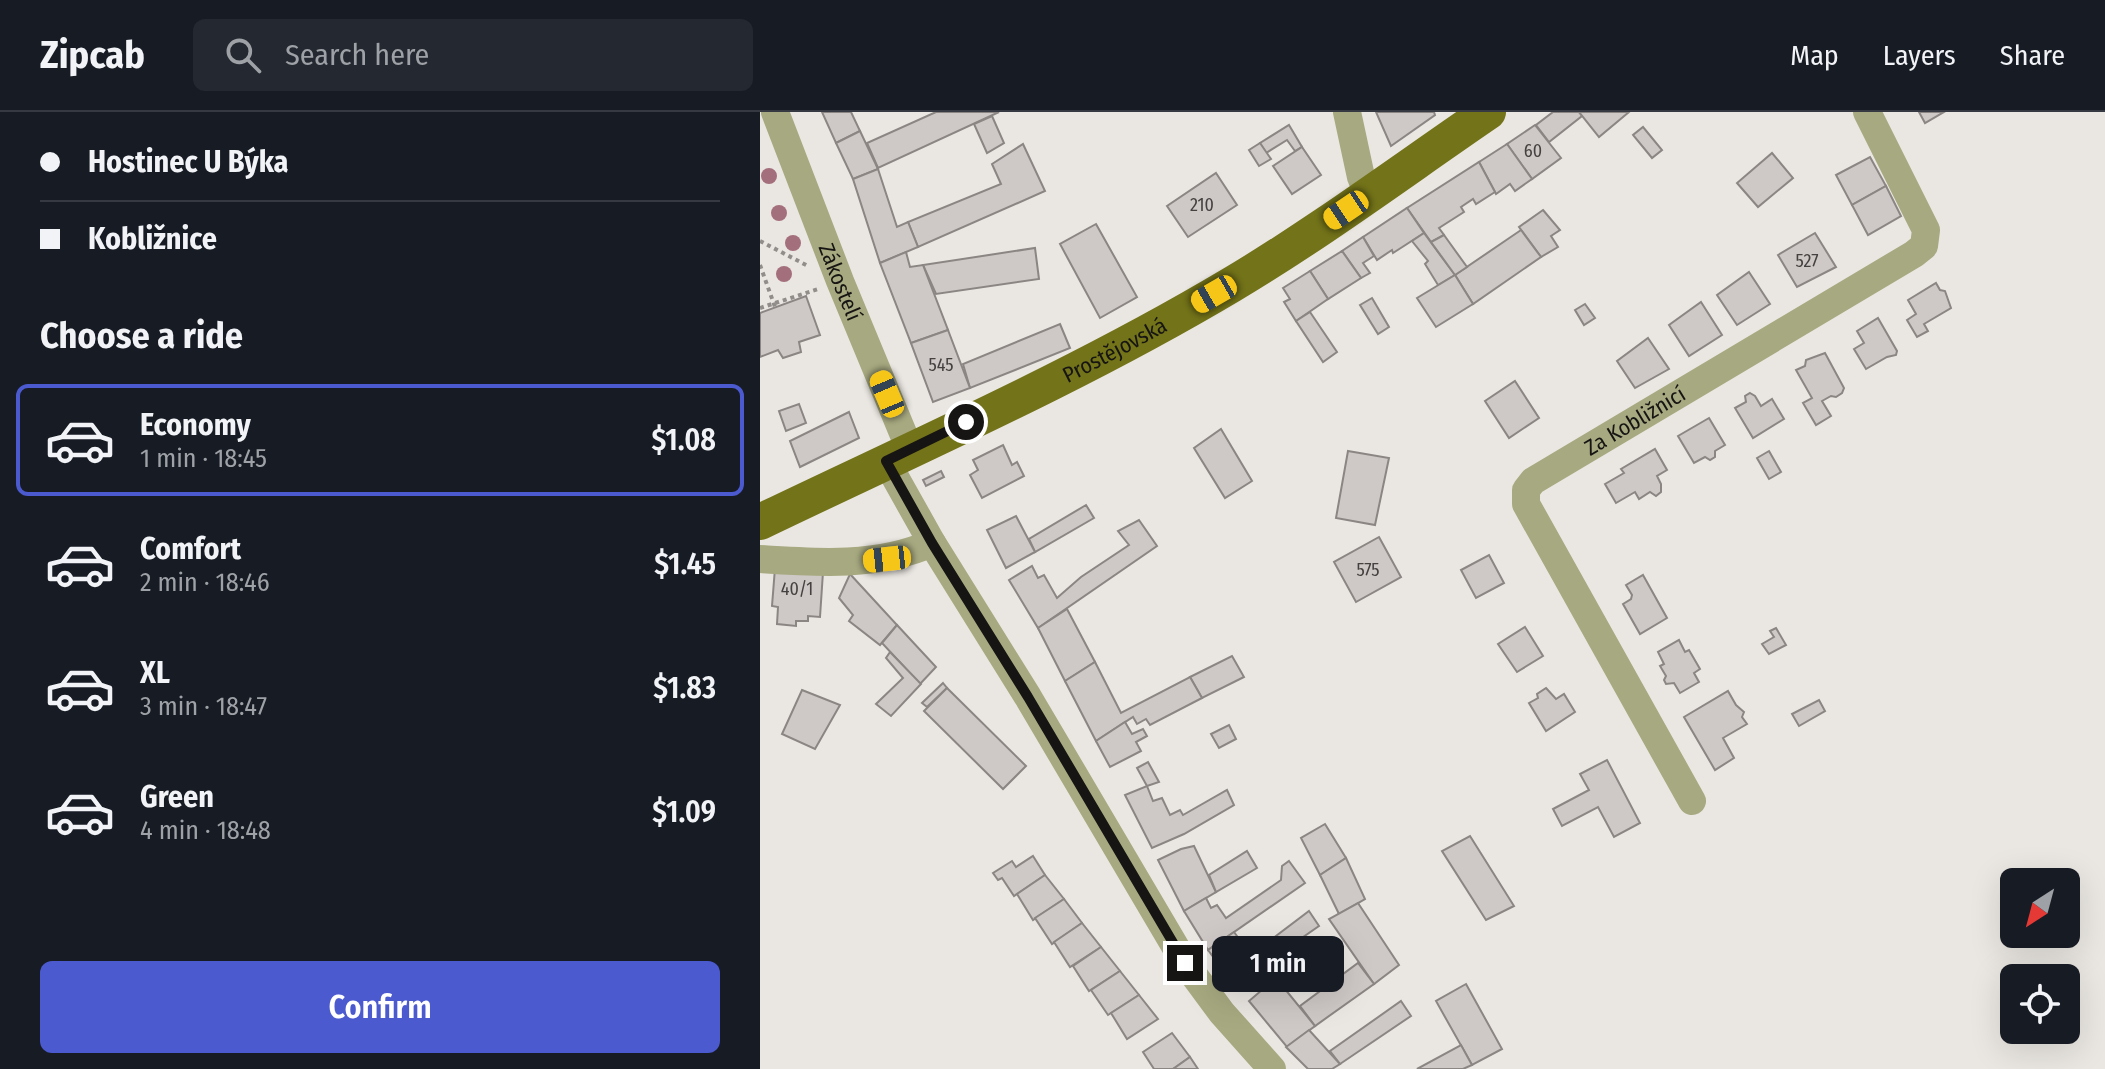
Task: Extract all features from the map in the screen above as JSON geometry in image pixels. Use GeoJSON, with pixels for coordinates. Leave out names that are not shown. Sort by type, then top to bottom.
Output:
{"type":"FeatureCollection","features":[{"type":"Feature","properties":{"kind":"main road","name":"Prostějovská"},"geometry":{"type":"LineString","coordinates":[[760,522],[1162,324],[1265,264],[1488,112]]}},
{"type":"Feature","properties":{"kind":"street","name":"Zákostelí"},"geometry":{"type":"LineString","coordinates":[[775,112],[840,281],[898,455],[932,543],[1028,697],[1185,963],[1222,1013],[1272,1069]]}},
{"type":"Feature","properties":{"kind":"street"},"geometry":{"type":"LineString","coordinates":[[1347,112],[1361,177],[1368,194]]}},
{"type":"Feature","properties":{"kind":"street","name":"Za Kobližnicí"},"geometry":{"type":"LineString","coordinates":[[1692,801],[1526,504],[1526,490],[1533,481],[1924,246],[1926,230],[1867,112]]}},
{"type":"Feature","properties":{"kind":"street"},"geometry":{"type":"LineString","coordinates":[[760,559],[863,561],[909,553],[932,543]]}},
{"type":"Feature","properties":{"kind":"path"},"geometry":{"type":"LineString","coordinates":[[760,241],[840,281]]}},
{"type":"Feature","properties":{"kind":"path"},"geometry":{"type":"LineString","coordinates":[[760,265],[774,305]]}},
{"type":"Feature","properties":{"kind":"path"},"geometry":{"type":"LineString","coordinates":[[760,308],[840,281]]}},
{"type":"Feature","properties":{"kind":"building"},"geometry":{"type":"Polygon","coordinates":[[[822,112],[851,112],[860,131],[836,143],[822,112]]]}},
{"type":"Feature","properties":{"kind":"building"},"geometry":{"type":"Polygon","coordinates":[[[936,112],[999,112],[878,168],[867,143],[936,112]]]}},
{"type":"Feature","properties":{"kind":"building"},"geometry":{"type":"Polygon","coordinates":[[[1376,112],[1434,112],[1435,115],[1391,146],[1376,112]]]}},
{"type":"Feature","properties":{"kind":"building"},"geometry":{"type":"Polygon","coordinates":[[[1553,112],[1579,112],[1582,116],[1549,142],[1536,125],[1553,112]]]}},
{"type":"Feature","properties":{"kind":"building"},"geometry":{"type":"Polygon","coordinates":[[[1579,112],[1629,112],[1599,137],[1579,112]]]}},
{"type":"Feature","properties":{"kind":"building"},"geometry":{"type":"Polygon","coordinates":[[[1919,112],[1944,112],[1925,123],[1919,112]]]}},
{"type":"Feature","properties":{"kind":"building"},"geometry":{"type":"Polygon","coordinates":[[[992,116],[1004,143],[987,153],[974,124],[992,116]]]}},
{"type":"Feature","properties":{"kind":"building"},"geometry":{"type":"Polygon","coordinates":[[[1289,125],[1302,147],[1295,151],[1287,140],[1266,153],[1260,143],[1289,125]]]}},
{"type":"Feature","properties":{"kind":"building"},"geometry":{"type":"Polygon","coordinates":[[[1535,125],[1561,158],[1532,179],[1507,144],[1535,125]]]}},
{"type":"Feature","properties":{"kind":"building"},"geometry":{"type":"Polygon","coordinates":[[[1643,127],[1662,150],[1652,158],[1633,135],[1643,127]]]}},
{"type":"Feature","properties":{"kind":"building"},"geometry":{"type":"Polygon","coordinates":[[[860,131],[878,169],[853,179],[836,143],[860,131]]]}},
{"type":"Feature","properties":{"kind":"building"},"geometry":{"type":"Polygon","coordinates":[[[1260,143],[1271,159],[1259,166],[1249,150],[1260,143]]]}},
{"type":"Feature","properties":{"kind":"building"},"geometry":{"type":"Polygon","coordinates":[[[1023,144],[1045,191],[918,247],[908,222],[1001,184],[992,164],[1023,144]]]}},
{"type":"Feature","properties":{"kind":"building"},"geometry":{"type":"Polygon","coordinates":[[[1507,144],[1532,179],[1515,191],[1510,184],[1496,194],[1479,162],[1507,144]]]}},
{"type":"Feature","properties":{"kind":"building"},"geometry":{"type":"Polygon","coordinates":[[[1302,147],[1321,175],[1292,194],[1273,166],[1302,147]]]}},
{"type":"Feature","properties":{"kind":"building"},"geometry":{"type":"Polygon","coordinates":[[[1772,153],[1793,178],[1758,207],[1737,183],[1772,153]]]}},
{"type":"Feature","properties":{"kind":"building"},"geometry":{"type":"Polygon","coordinates":[[[1870,157],[1886,186],[1852,205],[1836,175],[1870,157]]]}},
{"type":"Feature","properties":{"kind":"building"},"geometry":{"type":"Polygon","coordinates":[[[1479,162],[1495,192],[1476,204],[1473,199],[1461,207],[1464,212],[1439,228],[1444,235],[1431,242],[1407,208],[1479,162]]]}},
{"type":"Feature","properties":{"kind":"building"},"geometry":{"type":"Polygon","coordinates":[[[878,169],[897,227],[908,222],[918,247],[880,263],[853,179],[878,169]]]}},
{"type":"Feature","properties":{"kind":"building"},"geometry":{"type":"Polygon","coordinates":[[[1216,173],[1237,205],[1188,237],[1167,206],[1216,173]]]}},
{"type":"Feature","properties":{"kind":"building"},"geometry":{"type":"Polygon","coordinates":[[[1886,186],[1901,216],[1868,235],[1852,205],[1886,186]]]}},
{"type":"Feature","properties":{"kind":"building"},"geometry":{"type":"Polygon","coordinates":[[[1407,208],[1424,233],[1377,260],[1363,237],[1407,208]]]}},
{"type":"Feature","properties":{"kind":"building"},"geometry":{"type":"Polygon","coordinates":[[[1543,210],[1560,230],[1551,236],[1558,247],[1541,257],[1519,227],[1543,210]]]}},
{"type":"Feature","properties":{"kind":"building"},"geometry":{"type":"Polygon","coordinates":[[[1096,224],[1137,297],[1100,318],[1060,244],[1096,224]]]}},
{"type":"Feature","properties":{"kind":"building"},"geometry":{"type":"Polygon","coordinates":[[[1521,230],[1541,257],[1473,304],[1455,275],[1521,230]]]}},
{"type":"Feature","properties":{"kind":"building"},"geometry":{"type":"Polygon","coordinates":[[[1424,233],[1455,275],[1438,285],[1425,264],[1428,261],[1412,241],[1424,233]]]}},
{"type":"Feature","properties":{"kind":"building"},"geometry":{"type":"Polygon","coordinates":[[[1815,233],[1836,267],[1797,287],[1778,255],[1815,233]]]}},
{"type":"Feature","properties":{"kind":"building"},"geometry":{"type":"Polygon","coordinates":[[[1444,235],[1467,267],[1455,275],[1431,242],[1444,235]]]}},
{"type":"Feature","properties":{"kind":"building"},"geometry":{"type":"Polygon","coordinates":[[[1363,237],[1374,256],[1363,263],[1370,273],[1361,278],[1342,251],[1363,237]]]}},
{"type":"Feature","properties":{"kind":"building"},"geometry":{"type":"Polygon","coordinates":[[[1035,248],[1039,279],[936,294],[923,265],[1035,248]]]}},
{"type":"Feature","properties":{"kind":"building"},"geometry":{"type":"Polygon","coordinates":[[[1342,251],[1361,278],[1328,299],[1310,271],[1342,251]]]}},
{"type":"Feature","properties":{"kind":"building"},"geometry":{"type":"Polygon","coordinates":[[[906,252],[910,267],[923,265],[948,330],[911,343],[880,263],[906,252]]]}},
{"type":"Feature","properties":{"kind":"building"},"geometry":{"type":"Polygon","coordinates":[[[1310,271],[1328,299],[1296,321],[1284,302],[1290,299],[1283,288],[1310,271]]]}},
{"type":"Feature","properties":{"kind":"building"},"geometry":{"type":"Polygon","coordinates":[[[1749,272],[1770,304],[1737,325],[1717,295],[1749,272]]]}},
{"type":"Feature","properties":{"kind":"building"},"geometry":{"type":"Polygon","coordinates":[[[1455,275],[1473,304],[1436,327],[1417,298],[1455,275]]]}},
{"type":"Feature","properties":{"kind":"building"},"geometry":{"type":"Polygon","coordinates":[[[1936,283],[1940,290],[1945,291],[1951,308],[1924,324],[1928,331],[1917,337],[1907,320],[1916,314],[1908,300],[1936,283]]]}},
{"type":"Feature","properties":{"kind":"building"},"geometry":{"type":"Polygon","coordinates":[[[806,296],[820,335],[799,342],[801,352],[783,358],[778,350],[760,357],[760,313],[806,296]]]}},
{"type":"Feature","properties":{"kind":"building"},"geometry":{"type":"Polygon","coordinates":[[[1372,298],[1389,327],[1378,334],[1360,305],[1372,298]]]}},
{"type":"Feature","properties":{"kind":"building"},"geometry":{"type":"Polygon","coordinates":[[[1701,302],[1722,335],[1689,356],[1669,325],[1701,302]]]}},
{"type":"Feature","properties":{"kind":"building"},"geometry":{"type":"Polygon","coordinates":[[[1585,304],[1595,318],[1584,325],[1575,310],[1585,304]]]}},
{"type":"Feature","properties":{"kind":"building"},"geometry":{"type":"Polygon","coordinates":[[[1310,312],[1337,352],[1323,362],[1296,321],[1310,312]]]}},
{"type":"Feature","properties":{"kind":"building"},"geometry":{"type":"Polygon","coordinates":[[[1878,318],[1897,351],[1896,355],[1866,369],[1854,349],[1864,343],[1857,331],[1878,318]]]}},
{"type":"Feature","properties":{"kind":"building"},"geometry":{"type":"Polygon","coordinates":[[[1060,324],[1070,348],[970,388],[963,364],[1060,324]]]}},
{"type":"Feature","properties":{"kind":"building"},"geometry":{"type":"Polygon","coordinates":[[[948,330],[970,388],[933,402],[911,343],[948,330]]]}},
{"type":"Feature","properties":{"kind":"building"},"geometry":{"type":"Polygon","coordinates":[[[1648,338],[1669,369],[1635,388],[1617,361],[1648,338]]]}},
{"type":"Feature","properties":{"kind":"building"},"geometry":{"type":"Polygon","coordinates":[[[1825,353],[1844,388],[1836,397],[1822,401],[1831,416],[1816,425],[1803,403],[1812,398],[1796,370],[1805,366],[1806,360],[1825,353]]]}},
{"type":"Feature","properties":{"kind":"building"},"geometry":{"type":"Polygon","coordinates":[[[1515,381],[1539,418],[1509,438],[1485,401],[1515,381]]]}},
{"type":"Feature","properties":{"kind":"building"},"geometry":{"type":"Polygon","coordinates":[[[1750,393],[1761,406],[1772,399],[1784,419],[1753,438],[1735,408],[1746,402],[1745,396],[1750,393]]]}},
{"type":"Feature","properties":{"kind":"building"},"geometry":{"type":"Polygon","coordinates":[[[799,404],[806,423],[786,431],[779,411],[799,404]]]}},
{"type":"Feature","properties":{"kind":"building"},"geometry":{"type":"Polygon","coordinates":[[[849,412],[859,438],[800,467],[790,441],[849,412]]]}},
{"type":"Feature","properties":{"kind":"building"},"geometry":{"type":"Polygon","coordinates":[[[1709,418],[1725,445],[1715,451],[1715,457],[1710,460],[1705,457],[1694,463],[1678,436],[1709,418]]]}},
{"type":"Feature","properties":{"kind":"building"},"geometry":{"type":"Polygon","coordinates":[[[1221,429],[1252,481],[1225,498],[1194,448],[1221,429]]]}},
{"type":"Feature","properties":{"kind":"building"},"geometry":{"type":"Polygon","coordinates":[[[1003,445],[1012,465],[1017,462],[1024,476],[982,498],[970,475],[978,470],[973,460],[1003,445]]]}},
{"type":"Feature","properties":{"kind":"building"},"geometry":{"type":"Polygon","coordinates":[[[1655,449],[1667,470],[1657,476],[1661,492],[1656,496],[1650,492],[1639,499],[1635,492],[1616,503],[1605,484],[1624,473],[1621,469],[1655,449]]]}},
{"type":"Feature","properties":{"kind":"building"},"geometry":{"type":"Polygon","coordinates":[[[1348,451],[1389,458],[1375,525],[1336,518],[1348,451]]]}},
{"type":"Feature","properties":{"kind":"building"},"geometry":{"type":"Polygon","coordinates":[[[1769,451],[1781,472],[1769,479],[1757,458],[1769,451]]]}},
{"type":"Feature","properties":{"kind":"building"},"geometry":{"type":"Polygon","coordinates":[[[941,471],[944,477],[926,486],[923,480],[941,471]]]}},
{"type":"Feature","properties":{"kind":"building"},"geometry":{"type":"Polygon","coordinates":[[[1086,505],[1094,518],[1035,552],[1029,539],[1086,505]]]}},
{"type":"Feature","properties":{"kind":"building"},"geometry":{"type":"Polygon","coordinates":[[[1016,516],[1035,552],[1006,568],[987,530],[1016,516]]]}},
{"type":"Feature","properties":{"kind":"building"},"geometry":{"type":"Polygon","coordinates":[[[1139,520],[1157,546],[1038,628],[1009,580],[1032,566],[1038,578],[1044,575],[1057,598],[1081,577],[1129,545],[1118,531],[1139,520]]]}},
{"type":"Feature","properties":{"kind":"building"},"geometry":{"type":"Polygon","coordinates":[[[1379,537],[1401,577],[1356,602],[1334,562],[1379,537]]]}},
{"type":"Feature","properties":{"kind":"building"},"geometry":{"type":"Polygon","coordinates":[[[1489,555],[1504,583],[1476,598],[1461,570],[1489,555]]]}},
{"type":"Feature","properties":{"kind":"building"},"geometry":{"type":"Polygon","coordinates":[[[775,568],[823,572],[820,617],[808,616],[808,621],[796,621],[796,626],[777,624],[778,607],[772,606],[775,568]]]}},
{"type":"Feature","properties":{"kind":"building"},"geometry":{"type":"Polygon","coordinates":[[[850,574],[897,625],[880,645],[849,621],[853,615],[839,598],[850,574]]]}},
{"type":"Feature","properties":{"kind":"building"},"geometry":{"type":"Polygon","coordinates":[[[1643,575],[1667,618],[1640,634],[1623,604],[1632,595],[1626,585],[1643,575]]]}},
{"type":"Feature","properties":{"kind":"building"},"geometry":{"type":"Polygon","coordinates":[[[1067,609],[1095,662],[1065,681],[1038,628],[1067,609]]]}},
{"type":"Feature","properties":{"kind":"building"},"geometry":{"type":"Polygon","coordinates":[[[897,625],[936,667],[920,684],[882,643],[897,625]]]}},
{"type":"Feature","properties":{"kind":"building"},"geometry":{"type":"Polygon","coordinates":[[[1525,627],[1543,656],[1517,672],[1498,644],[1525,627]]]}},
{"type":"Feature","properties":{"kind":"building"},"geometry":{"type":"Polygon","coordinates":[[[1776,628],[1786,645],[1769,654],[1762,644],[1774,637],[1770,631],[1776,628]]]}},
{"type":"Feature","properties":{"kind":"building"},"geometry":{"type":"Polygon","coordinates":[[[1679,640],[1700,669],[1694,673],[1699,682],[1680,693],[1674,683],[1666,684],[1666,676],[1660,666],[1664,664],[1658,652],[1679,640]]]}},
{"type":"Feature","properties":{"kind":"building"},"geometry":{"type":"Polygon","coordinates":[[[890,652],[921,684],[891,716],[876,704],[903,678],[886,658],[890,652]]]}},
{"type":"Feature","properties":{"kind":"building"},"geometry":{"type":"Polygon","coordinates":[[[1232,656],[1244,677],[1202,698],[1190,677],[1232,656]]]}},
{"type":"Feature","properties":{"kind":"building"},"geometry":{"type":"Polygon","coordinates":[[[1095,662],[1121,713],[1190,677],[1202,698],[1150,725],[1146,719],[1137,724],[1133,717],[1096,741],[1065,681],[1095,662]]]}},
{"type":"Feature","properties":{"kind":"building"},"geometry":{"type":"Polygon","coordinates":[[[943,683],[947,688],[927,707],[922,703],[943,683]]]}},
{"type":"Feature","properties":{"kind":"building"},"geometry":{"type":"Polygon","coordinates":[[[947,688],[1026,766],[1003,789],[924,711],[947,688]]]}},
{"type":"Feature","properties":{"kind":"building"},"geometry":{"type":"Polygon","coordinates":[[[1546,688],[1556,699],[1564,694],[1575,712],[1546,731],[1529,703],[1546,688]]]}},
{"type":"Feature","properties":{"kind":"building"},"geometry":{"type":"Polygon","coordinates":[[[802,690],[840,705],[815,749],[782,734],[802,690]]]}},
{"type":"Feature","properties":{"kind":"building"},"geometry":{"type":"Polygon","coordinates":[[[1728,691],[1744,712],[1742,717],[1747,724],[1723,738],[1734,758],[1715,770],[1684,717],[1728,691]]]}},
{"type":"Feature","properties":{"kind":"building"},"geometry":{"type":"Polygon","coordinates":[[[1819,700],[1825,711],[1799,726],[1792,714],[1819,700]]]}},
{"type":"Feature","properties":{"kind":"building"},"geometry":{"type":"Polygon","coordinates":[[[1125,722],[1132,734],[1143,729],[1147,736],[1136,742],[1141,751],[1110,767],[1096,741],[1125,722]]]}},
{"type":"Feature","properties":{"kind":"building"},"geometry":{"type":"Polygon","coordinates":[[[1229,725],[1236,739],[1219,748],[1211,734],[1229,725]]]}},
{"type":"Feature","properties":{"kind":"building"},"geometry":{"type":"Polygon","coordinates":[[[1607,760],[1640,823],[1614,837],[1598,807],[1562,826],[1553,809],[1589,790],[1580,774],[1607,760]]]}},
{"type":"Feature","properties":{"kind":"building"},"geometry":{"type":"Polygon","coordinates":[[[1148,762],[1159,782],[1147,786],[1137,768],[1148,762]]]}},
{"type":"Feature","properties":{"kind":"building"},"geometry":{"type":"Polygon","coordinates":[[[1147,786],[1153,801],[1162,798],[1170,815],[1180,810],[1183,815],[1227,790],[1234,805],[1184,834],[1152,848],[1125,795],[1147,786]]]}},
{"type":"Feature","properties":{"kind":"building"},"geometry":{"type":"Polygon","coordinates":[[[1325,824],[1346,858],[1320,875],[1301,838],[1325,824]]]}},
{"type":"Feature","properties":{"kind":"building"},"geometry":{"type":"Polygon","coordinates":[[[1470,836],[1514,906],[1486,920],[1442,851],[1470,836]]]}},
{"type":"Feature","properties":{"kind":"building"},"geometry":{"type":"Polygon","coordinates":[[[1194,846],[1216,892],[1184,911],[1158,860],[1194,846]]]}},
{"type":"Feature","properties":{"kind":"building"},"geometry":{"type":"Polygon","coordinates":[[[1247,851],[1257,868],[1216,892],[1209,875],[1247,851]]]}},
{"type":"Feature","properties":{"kind":"building"},"geometry":{"type":"Polygon","coordinates":[[[1033,856],[1045,875],[1014,896],[1002,878],[998,880],[993,873],[1012,861],[1016,867],[1033,856]]]}},
{"type":"Feature","properties":{"kind":"building"},"geometry":{"type":"Polygon","coordinates":[[[1346,858],[1365,899],[1339,914],[1320,875],[1346,858]]]}},
{"type":"Feature","properties":{"kind":"building"},"geometry":{"type":"Polygon","coordinates":[[[1289,861],[1305,883],[1208,950],[1184,911],[1206,898],[1211,908],[1217,905],[1226,918],[1281,880],[1282,866],[1289,861]]]}},
{"type":"Feature","properties":{"kind":"building"},"geometry":{"type":"Polygon","coordinates":[[[1045,875],[1064,899],[1033,920],[1017,894],[1045,875]]]}},
{"type":"Feature","properties":{"kind":"building"},"geometry":{"type":"Polygon","coordinates":[[[1064,899],[1082,923],[1052,944],[1035,918],[1064,899]]]}},
{"type":"Feature","properties":{"kind":"building"},"geometry":{"type":"Polygon","coordinates":[[[1358,903],[1399,965],[1374,984],[1329,919],[1358,903]]]}},
{"type":"Feature","properties":{"kind":"building"},"geometry":{"type":"Polygon","coordinates":[[[1309,911],[1319,926],[1260,967],[1252,954],[1309,911]]]}},
{"type":"Feature","properties":{"kind":"building"},"geometry":{"type":"Polygon","coordinates":[[[1082,923],[1101,947],[1070,967],[1054,942],[1082,923]]]}},
{"type":"Feature","properties":{"kind":"building"},"geometry":{"type":"Polygon","coordinates":[[[1234,932],[1260,967],[1235,986],[1208,950],[1234,932]]]}},
{"type":"Feature","properties":{"kind":"building"},"geometry":{"type":"Polygon","coordinates":[[[1101,947],[1120,971],[1089,991],[1073,966],[1101,947]]]}},
{"type":"Feature","properties":{"kind":"building"},"geometry":{"type":"Polygon","coordinates":[[[1358,963],[1374,984],[1315,1026],[1300,1006],[1358,963]]]}},
{"type":"Feature","properties":{"kind":"building"},"geometry":{"type":"Polygon","coordinates":[[[1120,971],[1139,995],[1108,1015],[1091,990],[1120,971]]]}},
{"type":"Feature","properties":{"kind":"building"},"geometry":{"type":"Polygon","coordinates":[[[1276,978],[1315,1026],[1287,1047],[1249,1001],[1276,978]]]}},
{"type":"Feature","properties":{"kind":"building"},"geometry":{"type":"Polygon","coordinates":[[[1466,984],[1502,1049],[1472,1065],[1436,1001],[1466,984]]]}},
{"type":"Feature","properties":{"kind":"building"},"geometry":{"type":"Polygon","coordinates":[[[1139,995],[1158,1019],[1127,1039],[1111,1013],[1139,995]]]}},
{"type":"Feature","properties":{"kind":"building"},"geometry":{"type":"Polygon","coordinates":[[[1401,1001],[1411,1016],[1340,1064],[1330,1051],[1401,1001]]]}},
{"type":"Feature","properties":{"kind":"building"},"geometry":{"type":"Polygon","coordinates":[[[1309,1030],[1340,1064],[1332,1069],[1308,1069],[1286,1047],[1309,1030]]]}},
{"type":"Feature","properties":{"kind":"building"},"geometry":{"type":"Polygon","coordinates":[[[1172,1033],[1190,1057],[1173,1069],[1154,1069],[1143,1052],[1172,1033]]]}},
{"type":"Feature","properties":{"kind":"building"},"geometry":{"type":"Polygon","coordinates":[[[1461,1045],[1472,1065],[1463,1069],[1417,1069],[1461,1045]]]}},
{"type":"Feature","properties":{"kind":"building"},"geometry":{"type":"Polygon","coordinates":[[[1190,1057],[1198,1069],[1173,1069],[1190,1057]]]}},
{"type":"Feature","properties":{"kind":"route"},"geometry":{"type":"LineString","coordinates":[[966,422],[886,461],[932,543],[1028,697],[1185,963]]}}]}
